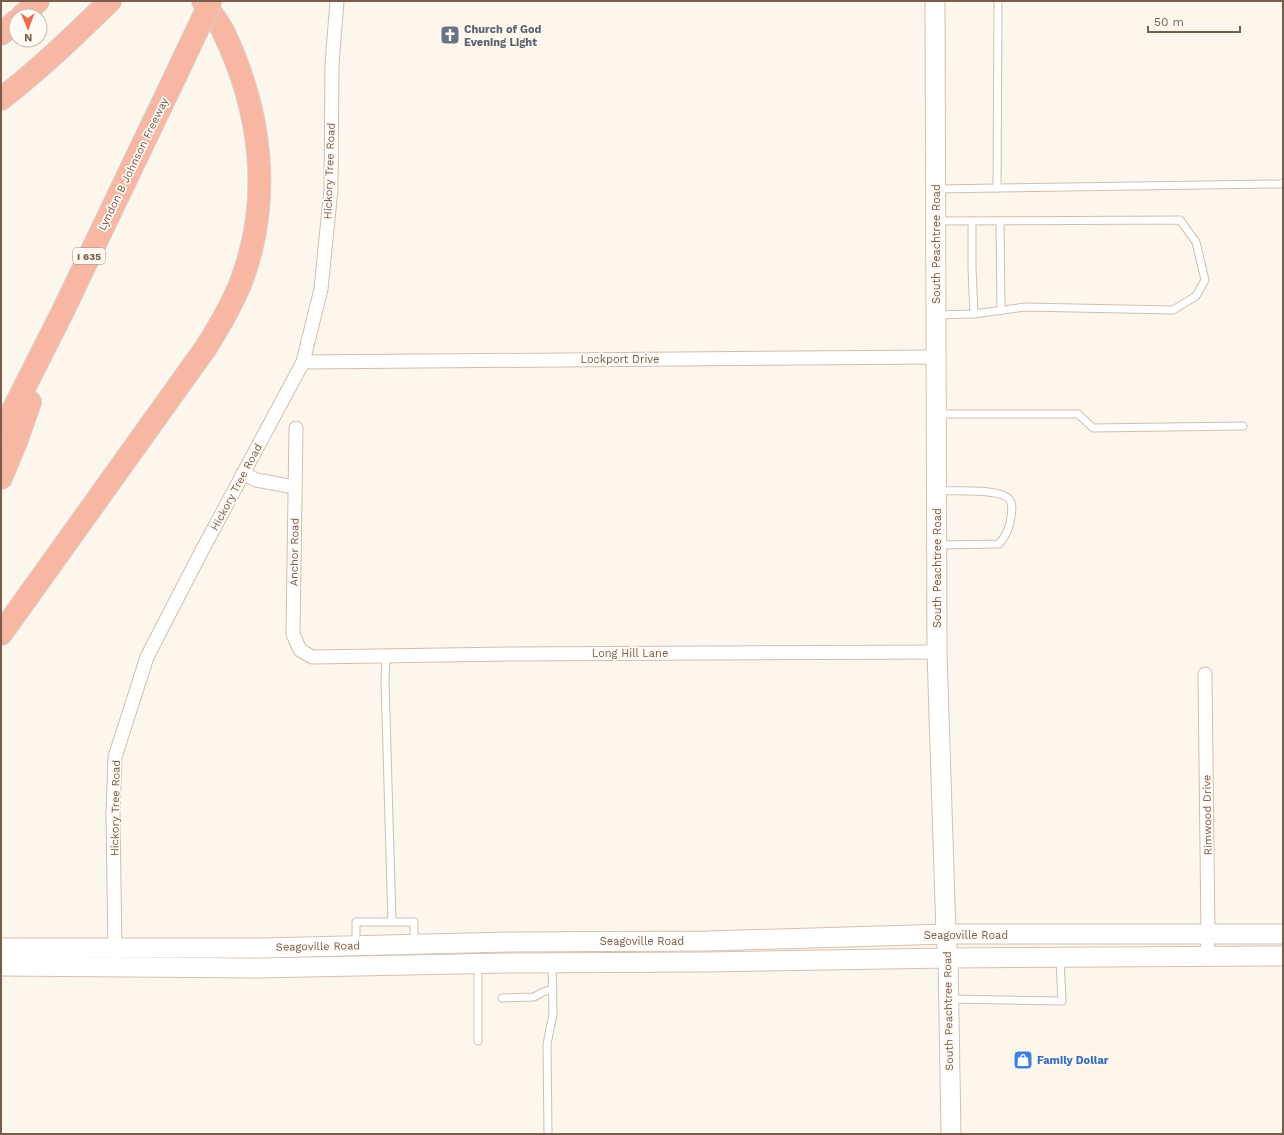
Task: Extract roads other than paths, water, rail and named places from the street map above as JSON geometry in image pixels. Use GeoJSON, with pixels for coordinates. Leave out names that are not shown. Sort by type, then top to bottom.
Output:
{"type":"FeatureCollection","features":[{"type":"Feature","properties":{"kind":"highway"},"geometry":{"type":"LineString","coordinates":[[31,8],[38,1]]}},
{"type":"Feature","properties":{"kind":"highway"},"geometry":{"type":"LineString","coordinates":[[1,99],[24,81],[62,47],[110,1]]}},
{"type":"Feature","properties":{"kind":"highway"},"geometry":{"type":"LineString","coordinates":[[1,634],[206,349],[225,317],[241,281],[252,245],[259,206],[260,166],[255,126],[247,89],[222,30],[203,1]]}},
{"type":"Feature","properties":{"kind":"highway","name":"Lyndon B Johnson Freeway"},"geometry":{"type":"LineString","coordinates":[[1,434],[63,311],[211,1]]}},
{"type":"Feature","properties":{"kind":"highway"},"geometry":{"type":"LineString","coordinates":[[1,478],[16,442],[63,311]]}},
{"type":"Feature","properties":{"kind":"main road","name":"South Peachtree Road"},"geometry":{"type":"LineString","coordinates":[[936,1],[937,652],[948,958],[951,1134]]}},
{"type":"Feature","properties":{"kind":"main road","name":"Seagoville Road"},"geometry":{"type":"LineString","coordinates":[[1,948],[287,947],[588,941],[707,941],[946,934],[1283,934]]}},
{"type":"Feature","properties":{"kind":"main road"},"geometry":{"type":"LineString","coordinates":[[588,941],[589,962]]}},
{"type":"Feature","properties":{"kind":"main road"},"geometry":{"type":"LineString","coordinates":[[707,941],[708,962]]}},
{"type":"Feature","properties":{"kind":"main road"},"geometry":{"type":"LineString","coordinates":[[287,947],[287,967]]}},
{"type":"Feature","properties":{"kind":"main road","name":"Seagoville Road"},"geometry":{"type":"LineString","coordinates":[[1,966],[287,967],[552,962],[708,962],[948,958],[1283,956]]}},
{"type":"Feature","properties":{"kind":"street","name":"Hickory Tree Road"},"geometry":{"type":"LineString","coordinates":[[115,966],[113,814],[115,758],[147,657],[243,473],[304,362],[321,289],[331,189],[332,64],[337,1]]}},
{"type":"Feature","properties":{"kind":"street","name":"Lockport Drive"},"geometry":{"type":"LineString","coordinates":[[304,362],[936,357]]}},
{"type":"Feature","properties":{"kind":"street","name":"Anchor Road"},"geometry":{"type":"LineString","coordinates":[[296,428],[293,634],[300,650],[312,657],[322,658]]}},
{"type":"Feature","properties":{"kind":"street"},"geometry":{"type":"LineString","coordinates":[[243,473],[256,480],[295,487]]}},
{"type":"Feature","properties":{"kind":"street","name":"Long Hill Lane"},"geometry":{"type":"LineString","coordinates":[[322,658],[509,654],[937,652]]}},
{"type":"Feature","properties":{"kind":"street","name":"Rimwood Drive"},"geometry":{"type":"LineString","coordinates":[[1205,674],[1208,957]]}},
{"type":"Feature","properties":{"kind":"lane"},"geometry":{"type":"LineString","coordinates":[[997,188],[998,1]]}},
{"type":"Feature","properties":{"kind":"lane"},"geometry":{"type":"LineString","coordinates":[[936,189],[1283,183]]}},
{"type":"Feature","properties":{"kind":"lane"},"geometry":{"type":"LineString","coordinates":[[936,221],[1180,220],[1196,242],[1205,280],[1196,296],[1173,310],[1025,307],[974,314],[936,315]]}},
{"type":"Feature","properties":{"kind":"lane"},"geometry":{"type":"LineString","coordinates":[[972,221],[974,314]]}},
{"type":"Feature","properties":{"kind":"lane"},"geometry":{"type":"LineString","coordinates":[[1000,221],[1001,310]]}},
{"type":"Feature","properties":{"kind":"lane"},"geometry":{"type":"LineString","coordinates":[[936,414],[1078,414],[1093,428],[1243,426]]}},
{"type":"Feature","properties":{"kind":"lane"},"geometry":{"type":"LineString","coordinates":[[936,491],[979,491],[1004,495],[1009,499],[1012,507],[1010,522],[1005,538],[999,544],[937,545]]}},
{"type":"Feature","properties":{"kind":"lane"},"geometry":{"type":"LineString","coordinates":[[386,656],[384,681],[392,922]]}},
{"type":"Feature","properties":{"kind":"lane"},"geometry":{"type":"LineString","coordinates":[[356,945],[356,922],[414,922],[414,944]]}},
{"type":"Feature","properties":{"kind":"lane"},"geometry":{"type":"LineString","coordinates":[[948,999],[1062,1001],[1060,958]]}},
{"type":"Feature","properties":{"kind":"lane"},"geometry":{"type":"LineString","coordinates":[[548,1134],[547,1044],[554,1014],[552,962]]}},
{"type":"Feature","properties":{"kind":"lane"},"geometry":{"type":"LineString","coordinates":[[478,963],[478,1041]]}},
{"type":"Feature","properties":{"kind":"lane"},"geometry":{"type":"LineString","coordinates":[[502,998],[534,997],[553,989]]}},
{"type":"Feature","properties":{"kind":"place","name":"Church of God Evening Light"},"geometry":{"type":"Point","coordinates":[450,35]}},
{"type":"Feature","properties":{"kind":"place","name":"Family Dollar"},"geometry":{"type":"Point","coordinates":[1023,1060]}}]}
